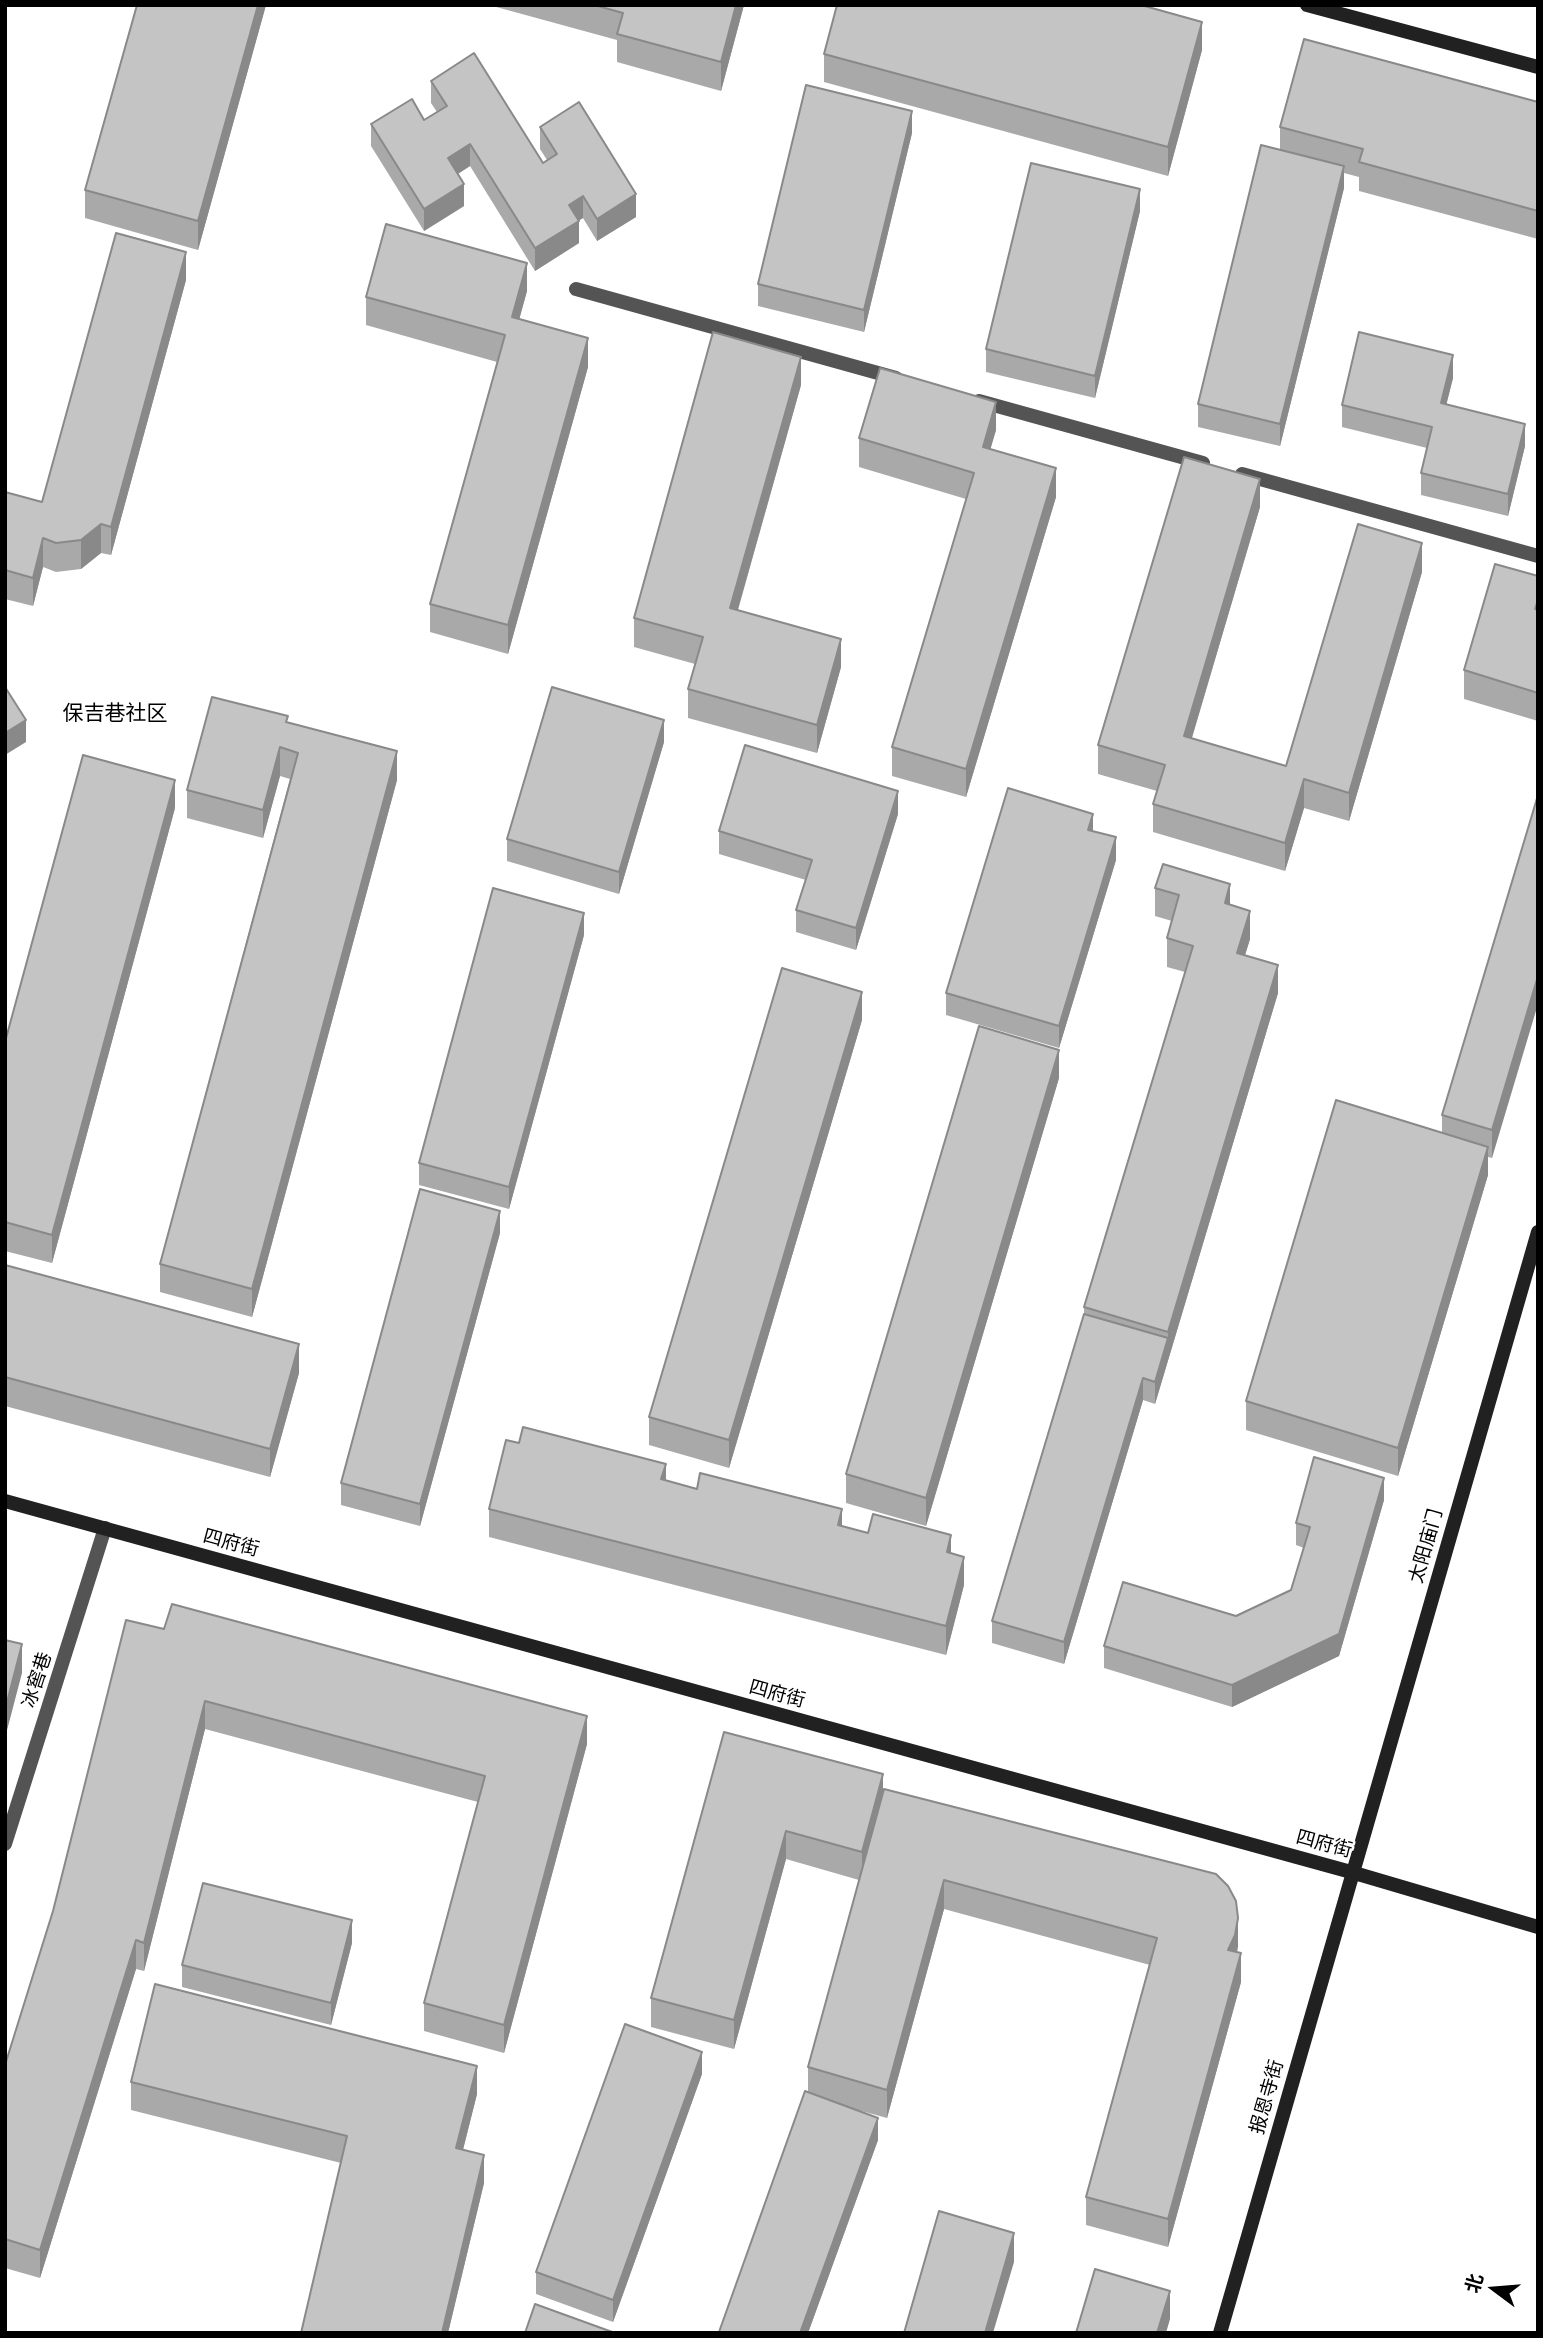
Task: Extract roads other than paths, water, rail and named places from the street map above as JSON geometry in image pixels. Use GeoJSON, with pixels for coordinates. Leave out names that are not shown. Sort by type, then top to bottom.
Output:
{"type":"FeatureCollection","features":[{"type":"Feature","properties":{"kind":"street"},"geometry":{"type":"LineString","coordinates":[[1307,5],[1538,66]]}},
{"type":"Feature","properties":{"kind":"street"},"geometry":{"type":"LineString","coordinates":[[576,289],[910,382]]}},
{"type":"Feature","properties":{"kind":"street"},"geometry":{"type":"LineString","coordinates":[[963,396],[1538,556]]}},
{"type":"Feature","properties":{"kind":"street","name":"太阳庙门"},"geometry":{"type":"LineString","coordinates":[[1351,1872],[1538,1232]]}},
{"type":"Feature","properties":{"kind":"street","name":"四府街"},"geometry":{"type":"LineString","coordinates":[[5,1501],[1351,1872],[1538,1927]]}},
{"type":"Feature","properties":{"kind":"street","name":"冰窖巷"},"geometry":{"type":"LineString","coordinates":[[5,1844],[105,1528]]}},
{"type":"Feature","properties":{"kind":"street","name":"报恩寺街"},"geometry":{"type":"LineString","coordinates":[[1220,2333],[1351,1872]]}},
{"type":"Feature","properties":{"kind":"district","name":"保吉巷社区"},"geometry":{"type":"Point","coordinates":[115,714]}}]}
